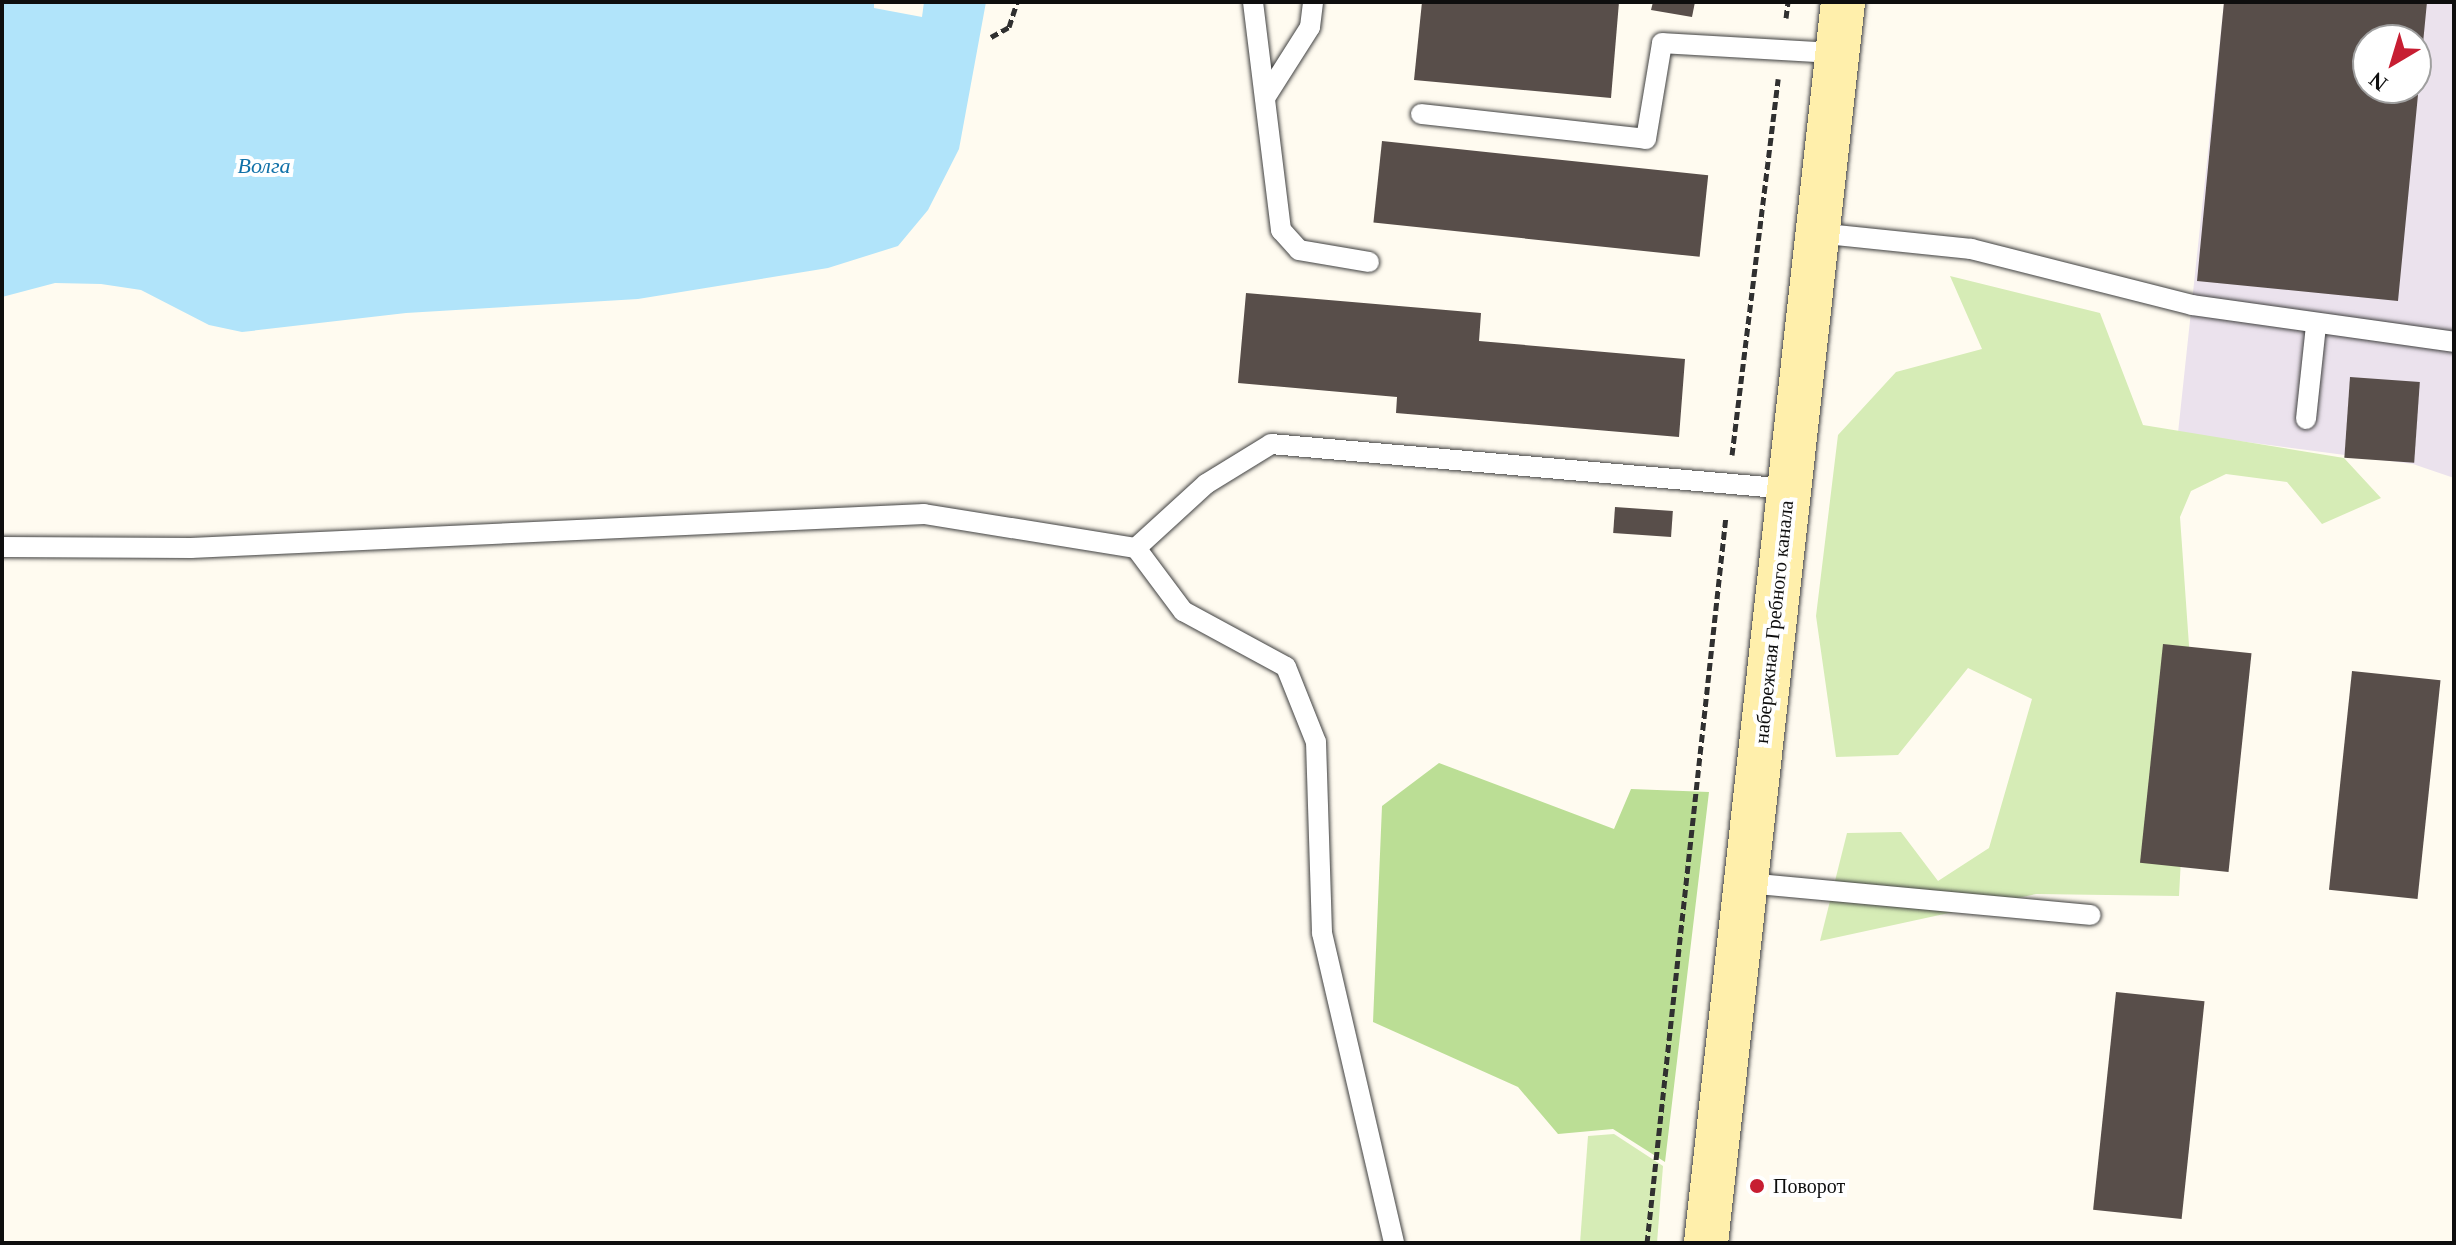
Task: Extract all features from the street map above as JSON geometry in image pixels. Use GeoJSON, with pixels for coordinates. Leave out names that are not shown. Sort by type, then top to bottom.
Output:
{"type":"FeatureCollection","features":[{"type":"Feature","properties":{"kind":"street","name":"набережная Гребного канала"},"geometry":{"type":"LineString","coordinates":[[1706,1243],[1843,2]]}},
{"type":"Feature","properties":{"kind":"lane"},"geometry":{"type":"LineString","coordinates":[[1253,2],[1281,230],[1299,250],[1369,262]]}},
{"type":"Feature","properties":{"kind":"lane"},"geometry":{"type":"LineString","coordinates":[[1265,98],[1310,27],[1313,2]]}},
{"type":"Feature","properties":{"kind":"lane"},"geometry":{"type":"LineString","coordinates":[[1421,114],[1646,139],[1662,43],[1837,53]]}},
{"type":"Feature","properties":{"kind":"lane"},"geometry":{"type":"LineString","coordinates":[[1817,233],[1971,249],[2192,305],[2316,326],[2454,342]]}},
{"type":"Feature","properties":{"kind":"lane"},"geometry":{"type":"LineString","coordinates":[[2306,419],[2316,326]]}},
{"type":"Feature","properties":{"kind":"lane"},"geometry":{"type":"LineString","coordinates":[[1136,548],[1206,484],[1271,444],[1789,489]]}},
{"type":"Feature","properties":{"kind":"lane"},"geometry":{"type":"LineString","coordinates":[[2,547],[191,548],[924,514],[1136,548],[1183,611],[1286,667],[1316,742],[1322,933],[1394,1243]]}},
{"type":"Feature","properties":{"kind":"lane"},"geometry":{"type":"LineString","coordinates":[[1746,883],[2091,915]]}},
{"type":"Feature","properties":{"kind":"path"},"geometry":{"type":"LineString","coordinates":[[991,37],[1009,27],[1017,2]]}},
{"type":"Feature","properties":{"kind":"path"},"geometry":{"type":"LineString","coordinates":[[1647,1243],[1728,485],[1788,2]]}},
{"type":"Feature","properties":{"kind":"shaded area"},"geometry":{"type":"Polygon","coordinates":[[[2224,2],[2454,2],[2454,478],[2413,464],[2178,433],[2224,2]]]}},
{"type":"Feature","properties":{"kind":"green space"},"geometry":{"type":"Polygon","coordinates":[[[1950,276],[2100,313],[2143,425],[2344,458],[2381,498],[2322,524],[2287,482],[2226,474],[2191,491],[2180,517],[2191,674],[2179,896],[2036,894],[1820,941],[1847,833],[1901,832],[1938,881],[1989,848],[2032,699],[1968,668],[1898,755],[1836,757],[1816,616],[1838,435],[1896,372],[1982,349],[1950,276]]]}},
{"type":"Feature","properties":{"kind":"green space"},"geometry":{"type":"Polygon","coordinates":[[[1439,763],[1614,829],[1631,789],[1709,792],[1665,1162],[1613,1129],[1558,1134],[1518,1087],[1373,1022],[1382,806],[1439,763]]]}},
{"type":"Feature","properties":{"kind":"green space"},"geometry":{"type":"Polygon","coordinates":[[[1614,1134],[1663,1166],[1657,1243],[1580,1243],[1588,1136],[1614,1134]]]}},
{"type":"Feature","properties":{"kind":"water","name":"Волга"},"geometry":{"type":"Polygon","coordinates":[[[2,2],[986,2],[959,149],[928,210],[898,246],[828,268],[638,299],[406,313],[242,332],[209,325],[141,290],[101,284],[55,283],[2,297],[2,2]]]}},
{"type":"Feature","properties":{"kind":"pier"},"geometry":{"type":"Polygon","coordinates":[[[874,2],[924,2],[922,17],[874,8],[874,2]]]}},
{"type":"Feature","properties":{"kind":"building"},"geometry":{"type":"Polygon","coordinates":[[[1422,2],[1619,2],[1611,98],[1414,80],[1422,2]]]}},
{"type":"Feature","properties":{"kind":"building"},"geometry":{"type":"Polygon","coordinates":[[[1653,2],[1695,2],[1692,17],[1651,10],[1653,2]]]}},
{"type":"Feature","properties":{"kind":"building"},"geometry":{"type":"Polygon","coordinates":[[[2224,2],[2427,2],[2425,24],[2352,24],[2352,104],[2417,104],[2398,301],[2197,281],[2224,2]]]}},
{"type":"Feature","properties":{"kind":"building"},"geometry":{"type":"Polygon","coordinates":[[[1382,141],[1708,175],[1700,257],[1373,223],[1382,141]]]}},
{"type":"Feature","properties":{"kind":"building"},"geometry":{"type":"Polygon","coordinates":[[[1246,293],[1481,313],[1479,341],[1685,359],[1679,437],[1396,413],[1397,397],[1238,383],[1246,293]]]}},
{"type":"Feature","properties":{"kind":"building"},"geometry":{"type":"Polygon","coordinates":[[[2350,377],[2420,382],[2414,463],[2344,458],[2350,377]]]}},
{"type":"Feature","properties":{"kind":"building"},"geometry":{"type":"Polygon","coordinates":[[[1615,507],[1673,511],[1671,537],[1613,533],[1615,507]]]}},
{"type":"Feature","properties":{"kind":"building"},"geometry":{"type":"Polygon","coordinates":[[[2163,644],[2252,653],[2229,872],[2140,863],[2163,644]]]}},
{"type":"Feature","properties":{"kind":"building"},"geometry":{"type":"Polygon","coordinates":[[[2352,671],[2441,680],[2418,899],[2329,890],[2352,671]]]}},
{"type":"Feature","properties":{"kind":"building"},"geometry":{"type":"Polygon","coordinates":[[[2116,992],[2205,1001],[2182,1219],[2093,1210],[2116,992]]]}},
{"type":"Feature","properties":{"kind":"place","name":"Поворот"},"geometry":{"type":"Point","coordinates":[1757,1186]}}]}
